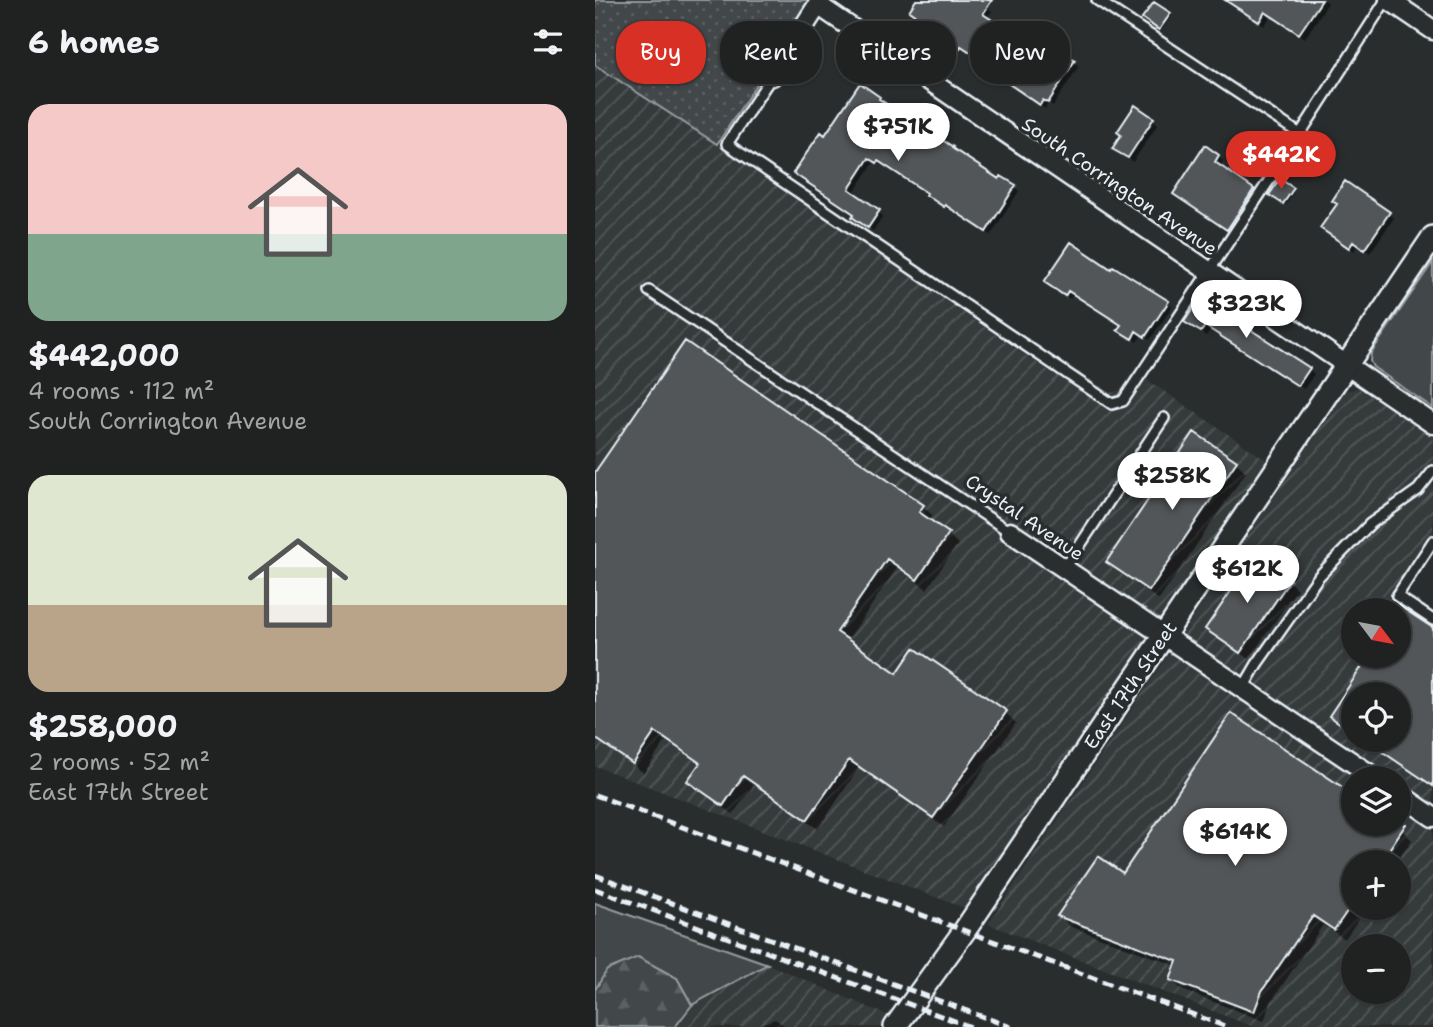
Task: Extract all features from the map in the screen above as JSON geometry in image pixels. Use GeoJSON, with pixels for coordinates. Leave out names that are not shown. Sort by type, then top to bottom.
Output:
{"type":"FeatureCollection","features":[{"type":"Feature","properties":{"kind":"street"},"geometry":{"type":"LineString","coordinates":[[1391,1],[1433,30]]}},
{"type":"Feature","properties":{"kind":"street"},"geometry":{"type":"LineString","coordinates":[[808,21],[820,3]]}},
{"type":"Feature","properties":{"kind":"street","name":"South Corrington Avenue"},"geometry":{"type":"LineString","coordinates":[[820,3],[1433,424]]}},
{"type":"Feature","properties":{"kind":"street","name":"East 17th Street"},"geometry":{"type":"LineString","coordinates":[[895,1027],[965,930],[1433,237]]}},
{"type":"Feature","properties":{"kind":"street","name":"Crystal Avenue"},"geometry":{"type":"LineString","coordinates":[[1010,532],[1358,766]]}},
{"type":"Feature","properties":{"kind":"street"},"geometry":{"type":"LineString","coordinates":[[1411,802],[1433,817]]}},
{"type":"Feature","properties":{"kind":"lane"},"geometry":{"type":"LineString","coordinates":[[1097,0],[1300,134]]}},
{"type":"Feature","properties":{"kind":"lane"},"geometry":{"type":"LineString","coordinates":[[767,84],[727,144],[1112,404],[1123,401],[1391,1]]}},
{"type":"Feature","properties":{"kind":"lane","name":"Crystal Avenue"},"geometry":{"type":"LineString","coordinates":[[649,291],[1010,532]]}},
{"type":"Feature","properties":{"kind":"lane"},"geometry":{"type":"LineString","coordinates":[[1065,568],[1164,418]]}},
{"type":"Feature","properties":{"kind":"lane"},"geometry":{"type":"LineString","coordinates":[[1243,688],[1318,576],[1370,524],[1418,490],[1433,471]]}},
{"type":"Feature","properties":{"kind":"lane"},"geometry":{"type":"LineString","coordinates":[[1433,541],[1397,596],[1433,620]]}},
{"type":"Feature","properties":{"kind":"shaded area"},"geometry":{"type":"Polygon","coordinates":[[[595,65],[616,79],[616,84],[624,84],[717,144],[1056,376],[1067,364],[1111,393],[1120,390],[1134,371],[1268,461],[964,908],[595,766],[595,65]]]}},
{"type":"Feature","properties":{"kind":"shaded area"},"geometry":{"type":"Polygon","coordinates":[[[1358,388],[1433,437],[1433,553],[1407,593],[1433,611],[1433,1027],[1254,1027],[988,924],[1345,391],[1358,388]]]}},
{"type":"Feature","properties":{"kind":"shaded area"},"geometry":{"type":"Polygon","coordinates":[[[768,964],[889,1016],[880,1027],[675,1027],[692,1005],[768,964]]]}},
{"type":"Feature","properties":{"kind":"green space"},"geometry":{"type":"Polygon","coordinates":[[[595,0],[812,0],[798,21],[720,21],[720,84],[757,84],[717,144],[624,84],[706,84],[706,21],[616,21],[616,79],[595,65],[595,0]]]}},
{"type":"Feature","properties":{"kind":"green space"},"geometry":{"type":"Polygon","coordinates":[[[1433,262],[1433,408],[1373,367],[1370,361],[1371,353],[1433,262]]]}},
{"type":"Feature","properties":{"kind":"green space"},"geometry":{"type":"Polygon","coordinates":[[[595,903],[768,964],[692,1005],[677,978],[595,990],[595,903]]]}},
{"type":"Feature","properties":{"kind":"green space"},"geometry":{"type":"Polygon","coordinates":[[[638,957],[677,978],[692,1005],[675,1027],[595,1027],[595,990],[607,970],[638,957]]]}},
{"type":"Feature","properties":{"kind":"building"},"geometry":{"type":"Polygon","coordinates":[[[916,0],[992,0],[983,14],[994,21],[970,21],[970,52],[956,45],[956,21],[923,21],[909,11],[916,0]]]}},
{"type":"Feature","properties":{"kind":"building"},"geometry":{"type":"Polygon","coordinates":[[[1225,0],[1322,0],[1299,34],[1265,12],[1259,22],[1225,0]]]}},
{"type":"Feature","properties":{"kind":"building"},"geometry":{"type":"Polygon","coordinates":[[[1154,2],[1171,13],[1159,30],[1142,18],[1154,2]]]}},
{"type":"Feature","properties":{"kind":"building"},"geometry":{"type":"Polygon","coordinates":[[[861,84],[880,97],[879,99],[999,179],[1001,176],[1016,185],[986,232],[945,205],[944,207],[878,161],[877,163],[869,158],[849,189],[880,210],[868,228],[852,217],[854,214],[793,173],[821,132],[825,135],[861,84]]]}},
{"type":"Feature","properties":{"kind":"building"},"geometry":{"type":"Polygon","coordinates":[[[1009,84],[1060,84],[1048,103],[1043,100],[1040,105],[1009,84]]]}},
{"type":"Feature","properties":{"kind":"building"},"geometry":{"type":"Polygon","coordinates":[[[1135,105],[1154,118],[1128,158],[1112,149],[1121,135],[1117,132],[1135,105]]]}},
{"type":"Feature","properties":{"kind":"building"},"geometry":{"type":"Polygon","coordinates":[[[1205,145],[1219,155],[1215,162],[1254,189],[1227,230],[1173,194],[1205,145]]]}},
{"type":"Feature","properties":{"kind":"building"},"geometry":{"type":"Polygon","coordinates":[[[1280,179],[1294,188],[1283,204],[1269,195],[1280,179]]]}},
{"type":"Feature","properties":{"kind":"building"},"geometry":{"type":"Polygon","coordinates":[[[1345,181],[1390,212],[1364,250],[1353,242],[1349,248],[1320,228],[1337,204],[1332,201],[1345,181]]]}},
{"type":"Feature","properties":{"kind":"building"},"geometry":{"type":"Polygon","coordinates":[[[1071,242],[1111,269],[1113,266],[1169,301],[1145,337],[1136,331],[1132,339],[1117,330],[1121,325],[1068,291],[1065,296],[1044,282],[1071,242]]]}},
{"type":"Feature","properties":{"kind":"building"},"geometry":{"type":"Polygon","coordinates":[[[1202,295],[1218,306],[1217,308],[1310,368],[1298,386],[1205,326],[1201,332],[1184,322],[1202,295]]]}},
{"type":"Feature","properties":{"kind":"building"},"geometry":{"type":"Polygon","coordinates":[[[685,341],[924,505],[919,512],[949,533],[917,580],[887,559],[837,632],[897,673],[914,648],[1007,711],[933,818],[849,760],[807,820],[743,776],[723,806],[687,781],[700,763],[655,732],[633,764],[595,738],[595,472],[685,341]]]}},
{"type":"Feature","properties":{"kind":"building"},"geometry":{"type":"Polygon","coordinates":[[[1194,432],[1237,461],[1149,591],[1106,562],[1194,432]]]}},
{"type":"Feature","properties":{"kind":"building"},"geometry":{"type":"Polygon","coordinates":[[[1255,556],[1290,580],[1240,653],[1205,629],[1255,556]]]}},
{"type":"Feature","properties":{"kind":"building"},"geometry":{"type":"Polygon","coordinates":[[[1411,614],[1433,628],[1433,786],[1411,771],[1411,766],[1403,766],[1383,752],[1411,752],[1411,682],[1352,682],[1361,668],[1411,668],[1411,614]]]}},
{"type":"Feature","properties":{"kind":"building"},"geometry":{"type":"Polygon","coordinates":[[[1341,698],[1341,724],[1329,716],[1341,698]]]}},
{"type":"Feature","properties":{"kind":"building"},"geometry":{"type":"Polygon","coordinates":[[[1231,713],[1341,786],[1341,836],[1398,836],[1389,850],[1341,850],[1341,920],[1334,930],[1313,916],[1262,991],[1254,1012],[1170,980],[1177,961],[1057,916],[1098,856],[1123,873],[1231,713]]]}},
{"type":"Feature","properties":{"kind":"railway"},"geometry":{"type":"LineString","coordinates":[[595,795],[1227,1027]]}},
{"type":"Feature","properties":{"kind":"railway"},"geometry":{"type":"LineString","coordinates":[[595,875],[1011,1027]]}},
{"type":"Feature","properties":{"kind":"railway"},"geometry":{"type":"LineString","coordinates":[[595,889],[971,1027]]}}]}
